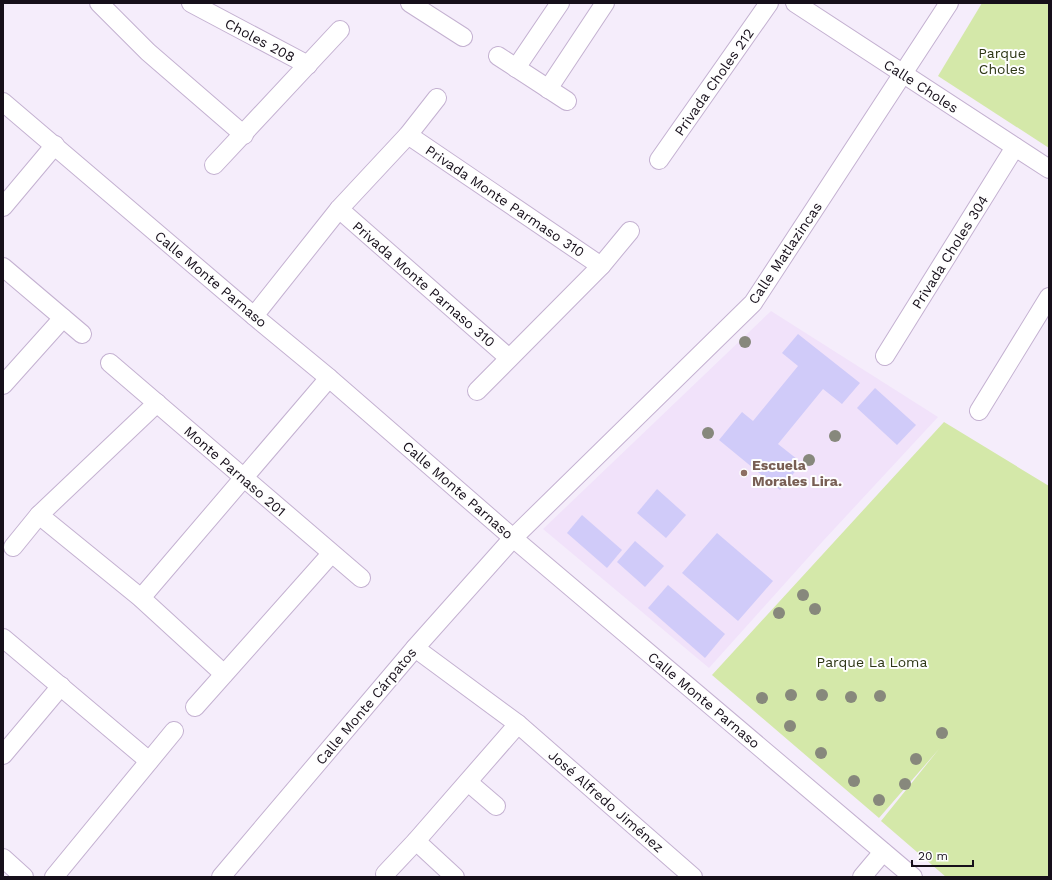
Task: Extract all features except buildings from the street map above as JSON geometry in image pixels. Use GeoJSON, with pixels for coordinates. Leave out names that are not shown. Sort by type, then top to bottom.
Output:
{"type":"FeatureCollection","features":[{"type":"Feature","properties":{"kind":"street"},"geometry":{"type":"LineString","coordinates":[[99,3],[148,52],[244,135]]}},
{"type":"Feature","properties":{"kind":"street","name":"Choles 208"},"geometry":{"type":"LineString","coordinates":[[191,3],[308,65]]}},
{"type":"Feature","properties":{"kind":"street"},"geometry":{"type":"LineString","coordinates":[[410,3],[431,9],[463,37]]}},
{"type":"Feature","properties":{"kind":"street"},"geometry":{"type":"LineString","coordinates":[[516,68],[560,3]]}},
{"type":"Feature","properties":{"kind":"street"},"geometry":{"type":"LineString","coordinates":[[548,89],[605,3]]}},
{"type":"Feature","properties":{"kind":"street","name":"Privada Choles 212"},"geometry":{"type":"LineString","coordinates":[[658,160],[769,3]]}},
{"type":"Feature","properties":{"kind":"street","name":"Calle Choles"},"geometry":{"type":"LineString","coordinates":[[795,3],[1049,169]]}},
{"type":"Feature","properties":{"kind":"street","name":"Calle Matlazincas"},"geometry":{"type":"LineString","coordinates":[[514,538],[752,303],[949,3]]}},
{"type":"Feature","properties":{"kind":"street"},"geometry":{"type":"LineString","coordinates":[[214,165],[244,135],[340,30]]}},
{"type":"Feature","properties":{"kind":"street"},"geometry":{"type":"LineString","coordinates":[[498,56],[567,101]]}},
{"type":"Feature","properties":{"kind":"street"},"geometry":{"type":"LineString","coordinates":[[254,316],[339,209],[408,135],[437,98]]}},
{"type":"Feature","properties":{"kind":"street","name":"Calle Monte Parnaso"},"geometry":{"type":"LineString","coordinates":[[3,102],[254,316],[330,378],[514,538],[913,877]]}},
{"type":"Feature","properties":{"kind":"street","name":"Privada Monte Parmaso 310"},"geometry":{"type":"LineString","coordinates":[[408,135],[601,266]]}},
{"type":"Feature","properties":{"kind":"street"},"geometry":{"type":"LineString","coordinates":[[3,208],[55,145]]}},
{"type":"Feature","properties":{"kind":"street","name":"Privada Choles 304"},"geometry":{"type":"LineString","coordinates":[[885,356],[1015,147]]}},
{"type":"Feature","properties":{"kind":"street","name":"Privada Monte Parnaso 310"},"geometry":{"type":"LineString","coordinates":[[339,209],[509,358]]}},
{"type":"Feature","properties":{"kind":"street","name":"Privada Monte Parmaso 310"},"geometry":{"type":"LineString","coordinates":[[477,391],[601,266],[630,231]]}},
{"type":"Feature","properties":{"kind":"street"},"geometry":{"type":"LineString","coordinates":[[3,268],[82,334]]}},
{"type":"Feature","properties":{"kind":"street"},"geometry":{"type":"LineString","coordinates":[[979,411],[1049,297]]}},
{"type":"Feature","properties":{"kind":"street"},"geometry":{"type":"LineString","coordinates":[[3,385],[63,318]]}},
{"type":"Feature","properties":{"kind":"street","name":"Monte Parnaso 201"},"geometry":{"type":"LineString","coordinates":[[110,363],[331,554],[361,578]]}},
{"type":"Feature","properties":{"kind":"street"},"geometry":{"type":"LineString","coordinates":[[142,598],[330,378]]}},
{"type":"Feature","properties":{"kind":"street"},"geometry":{"type":"LineString","coordinates":[[13,547],[39,515],[157,404]]}},
{"type":"Feature","properties":{"kind":"street"},"geometry":{"type":"LineString","coordinates":[[39,515],[142,598],[224,674]]}},
{"type":"Feature","properties":{"kind":"street","name":"Calle Monte Cárpatos"},"geometry":{"type":"LineString","coordinates":[[221,877],[415,648],[514,538]]}},
{"type":"Feature","properties":{"kind":"street"},"geometry":{"type":"LineString","coordinates":[[195,707],[331,554]]}},
{"type":"Feature","properties":{"kind":"street"},"geometry":{"type":"LineString","coordinates":[[3,638],[149,761]]}},
{"type":"Feature","properties":{"kind":"street","name":"José Alfredo Jiménez"},"geometry":{"type":"LineString","coordinates":[[415,648],[518,724],[693,877]]}},
{"type":"Feature","properties":{"kind":"street"},"geometry":{"type":"LineString","coordinates":[[3,755],[61,686]]}},
{"type":"Feature","properties":{"kind":"street"},"geometry":{"type":"LineString","coordinates":[[385,874],[416,841],[518,724]]}},
{"type":"Feature","properties":{"kind":"street"},"geometry":{"type":"LineString","coordinates":[[54,877],[174,731]]}},
{"type":"Feature","properties":{"kind":"street"},"geometry":{"type":"LineString","coordinates":[[468,782],[496,806]]}},
{"type":"Feature","properties":{"kind":"street"},"geometry":{"type":"LineString","coordinates":[[416,841],[455,877]]}},
{"type":"Feature","properties":{"kind":"street"},"geometry":{"type":"LineString","coordinates":[[862,877],[883,852]]}},
{"type":"Feature","properties":{"kind":"street"},"geometry":{"type":"LineString","coordinates":[[3,858],[24,877]]}},
{"type":"Feature","properties":{"kind":"shaded area","name":"Escuela Morales Lira."},"geometry":{"type":"Polygon","coordinates":[[[771,311],[938,417],[823,541],[709,668],[543,529],[771,311]]]}},
{"type":"Feature","properties":{"kind":"green space","name":"Parque Choles"},"geometry":{"type":"Polygon","coordinates":[[[982,3],[1049,3],[1049,148],[938,76],[982,3]]]}},
{"type":"Feature","properties":{"kind":"green space","name":"Parque La Loma"},"geometry":{"type":"Polygon","coordinates":[[[944,422],[1049,486],[1049,877],[946,877],[881,821],[939,749],[879,818],[712,675],[944,422]]]}},
{"type":"Feature","properties":{"kind":"place","name":"Escuela Morales Lira."},"geometry":{"type":"Point","coordinates":[744,473]}}]}
